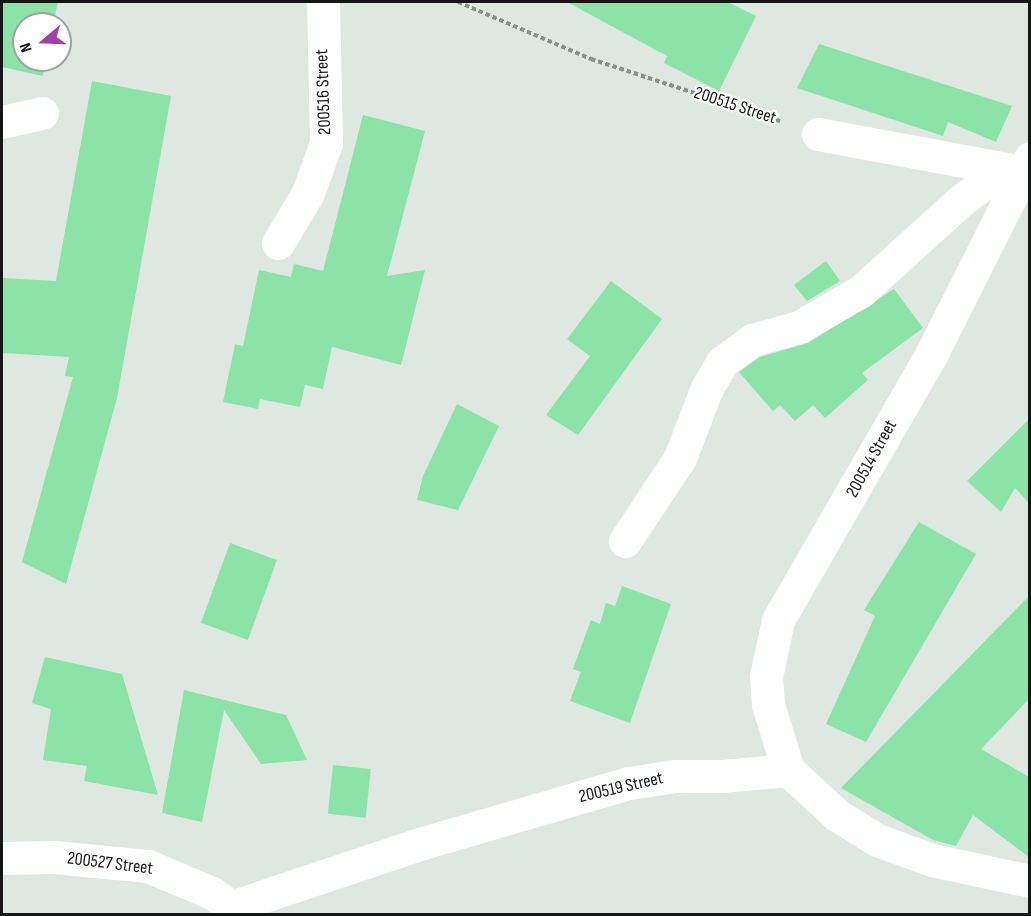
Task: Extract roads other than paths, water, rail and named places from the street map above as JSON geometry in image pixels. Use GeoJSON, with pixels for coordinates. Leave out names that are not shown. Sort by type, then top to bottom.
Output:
{"type":"FeatureCollection","features":[{"type":"Feature","properties":{"kind":"street","name":"200516 Street"},"geometry":{"type":"LineString","coordinates":[[279,243],[308,193],[326,143],[323,2]]}},
{"type":"Feature","properties":{"kind":"street"},"geometry":{"type":"LineString","coordinates":[[2,122],[42,113]]}},
{"type":"Feature","properties":{"kind":"street"},"geometry":{"type":"LineString","coordinates":[[818,134],[1019,166]]}},
{"type":"Feature","properties":{"kind":"street"},"geometry":{"type":"LineString","coordinates":[[625,541],[680,458],[706,390],[723,362],[752,340],[799,327],[861,291],[964,198],[1019,166]]}},
{"type":"Feature","properties":{"kind":"street","name":"200514 Street"},"geometry":{"type":"LineString","coordinates":[[788,770],[768,704],[766,677],[778,620],[931,355],[1019,166]]}},
{"type":"Feature","properties":{"kind":"street"},"geometry":{"type":"LineString","coordinates":[[788,770],[837,814],[878,840],[932,860],[1029,881]]}},
{"type":"Feature","properties":{"kind":"street","name":"200519 Street"},"geometry":{"type":"LineString","coordinates":[[238,910],[413,846],[630,783],[675,776],[722,776],[788,770]]}},
{"type":"Feature","properties":{"kind":"street","name":"200527 Street"},"geometry":{"type":"LineString","coordinates":[[2,858],[54,857],[148,866],[180,877],[238,910]]}}]}
